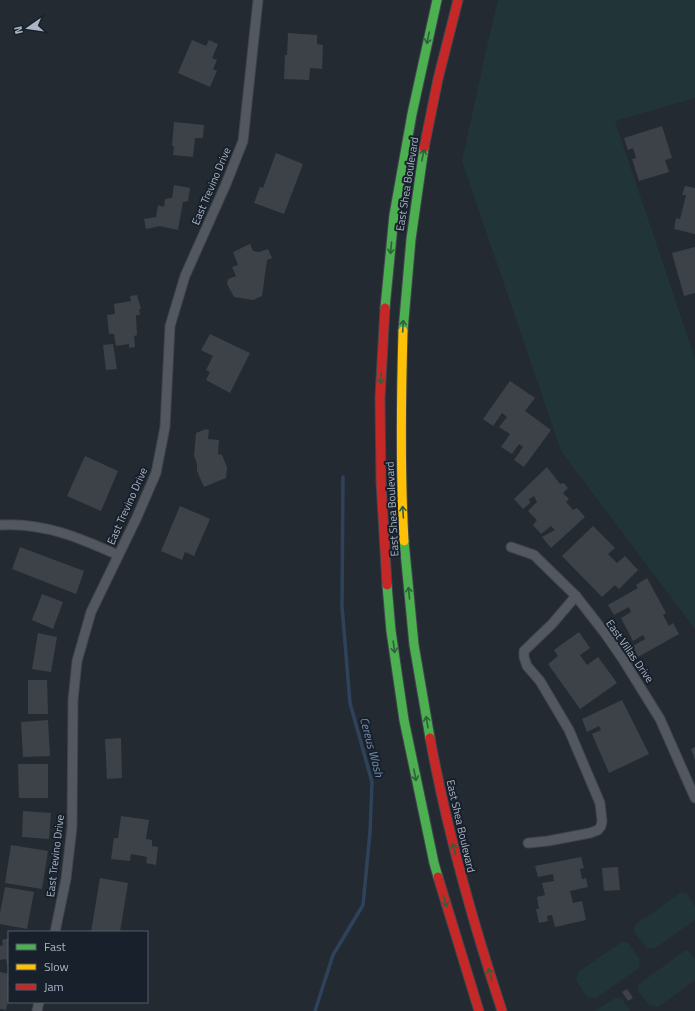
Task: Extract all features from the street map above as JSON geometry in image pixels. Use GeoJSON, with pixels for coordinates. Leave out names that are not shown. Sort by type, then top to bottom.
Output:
{"type":"FeatureCollection","features":[{"type":"Feature","properties":{"kind":"main road","name":"East Shea Boulevard"},"geometry":{"type":"LineString","coordinates":[[438,0],[412,114],[394,214],[385,309],[380,398],[380,482],[414,646],[433,756],[448,826],[468,905],[502,1011]]}},
{"type":"Feature","properties":{"kind":"main road","name":"East Shea Boulevard"},"geometry":{"type":"LineString","coordinates":[[458,0],[434,101],[417,185],[403,324],[400,426],[402,490],[395,551],[391,631],[404,720],[434,863],[479,1011]]}},
{"type":"Feature","properties":{"kind":"street","name":"East Trevino Drive"},"geometry":{"type":"LineString","coordinates":[[55,931],[66,879],[72,827],[73,700],[77,661],[91,612],[137,517],[156,473],[165,427],[170,326],[185,276],[226,184],[243,141],[258,0]]}},
{"type":"Feature","properties":{"kind":"street"},"geometry":{"type":"LineString","coordinates":[[0,525],[36,527],[59,531],[80,538],[118,555]]}},
{"type":"Feature","properties":{"kind":"street","name":"East Villas Drive"},"geometry":{"type":"LineString","coordinates":[[510,547],[534,555],[576,596],[624,661],[660,719],[695,798]]}},
{"type":"Feature","properties":{"kind":"street"},"geometry":{"type":"LineString","coordinates":[[528,843],[548,841],[590,833],[598,830],[602,821],[600,803],[569,730],[540,681],[527,666],[524,657],[524,651],[552,624],[576,596]]}},
{"type":"Feature","properties":{"kind":"green space"},"geometry":{"type":"Polygon","coordinates":[[[498,0],[695,0],[695,98],[615,121],[695,359],[695,629],[561,451],[462,161],[498,0]]]}},
{"type":"Feature","properties":{"kind":"green space"},"geometry":{"type":"Polygon","coordinates":[[[680,893],[687,894],[695,906],[695,920],[654,949],[647,948],[634,932],[635,925],[680,893]]]}},
{"type":"Feature","properties":{"kind":"green space"},"geometry":{"type":"Polygon","coordinates":[[[622,942],[628,943],[640,960],[639,968],[596,998],[587,997],[576,980],[578,972],[622,942]]]}},
{"type":"Feature","properties":{"kind":"green space"},"geometry":{"type":"Polygon","coordinates":[[[684,951],[689,951],[695,959],[695,980],[658,1007],[650,1006],[638,991],[638,985],[684,951]]]}},
{"type":"Feature","properties":{"kind":"green space"},"geometry":{"type":"Polygon","coordinates":[[[615,998],[622,999],[630,1011],[595,1011],[615,998]]]}},
{"type":"Feature","properties":{"kind":"building"},"geometry":{"type":"Polygon","coordinates":[[[288,33],[317,35],[317,44],[323,45],[322,69],[310,68],[309,80],[284,79],[288,33]]]}},
{"type":"Feature","properties":{"kind":"building"},"geometry":{"type":"Polygon","coordinates":[[[192,40],[206,46],[209,40],[218,44],[212,58],[217,60],[213,69],[217,71],[210,87],[178,73],[192,40]]]}},
{"type":"Feature","properties":{"kind":"building"},"geometry":{"type":"Polygon","coordinates":[[[174,122],[204,125],[203,138],[195,138],[193,157],[173,155],[174,146],[172,146],[174,122]]]}},
{"type":"Feature","properties":{"kind":"building"},"geometry":{"type":"Polygon","coordinates":[[[662,126],[672,158],[665,160],[669,172],[639,181],[632,159],[636,158],[633,148],[628,150],[624,138],[662,126]]]}},
{"type":"Feature","properties":{"kind":"building"},"geometry":{"type":"Polygon","coordinates":[[[276,153],[303,164],[284,214],[254,203],[260,187],[263,188],[276,153]]]}},
{"type":"Feature","properties":{"kind":"building"},"geometry":{"type":"Polygon","coordinates":[[[174,185],[190,188],[188,201],[183,202],[178,230],[160,226],[146,229],[144,219],[156,217],[158,205],[164,207],[165,199],[172,198],[174,185]]]}},
{"type":"Feature","properties":{"kind":"building"},"geometry":{"type":"Polygon","coordinates":[[[685,186],[695,188],[695,234],[674,229],[676,218],[680,219],[686,195],[682,195],[685,186]]]}},
{"type":"Feature","properties":{"kind":"building"},"geometry":{"type":"Polygon","coordinates":[[[250,244],[253,251],[259,252],[268,249],[272,258],[267,260],[262,296],[253,300],[234,297],[227,284],[228,279],[236,276],[232,267],[238,265],[233,252],[250,244]]]}},
{"type":"Feature","properties":{"kind":"building"},"geometry":{"type":"Polygon","coordinates":[[[695,247],[695,293],[684,296],[672,253],[695,247]]]}},
{"type":"Feature","properties":{"kind":"building"},"geometry":{"type":"Polygon","coordinates":[[[137,295],[141,309],[139,309],[140,315],[136,315],[137,335],[134,336],[135,347],[129,348],[129,344],[116,346],[114,334],[109,334],[107,315],[115,314],[114,304],[131,301],[130,296],[137,295]]]}},
{"type":"Feature","properties":{"kind":"building"},"geometry":{"type":"Polygon","coordinates":[[[210,334],[250,353],[230,393],[206,380],[210,372],[206,370],[213,356],[201,350],[210,334]]]}},
{"type":"Feature","properties":{"kind":"building"},"geometry":{"type":"Polygon","coordinates":[[[113,344],[117,369],[106,370],[103,345],[113,344]]]}},
{"type":"Feature","properties":{"kind":"building"},"geometry":{"type":"Polygon","coordinates":[[[510,381],[535,398],[525,411],[551,430],[524,467],[514,460],[523,447],[519,444],[512,454],[501,447],[510,434],[499,427],[507,417],[502,413],[493,426],[483,419],[510,381]]]}},
{"type":"Feature","properties":{"kind":"building"},"geometry":{"type":"Polygon","coordinates":[[[206,429],[209,430],[208,439],[219,440],[218,454],[222,455],[227,467],[226,478],[204,487],[197,471],[197,464],[194,456],[196,433],[206,429]]]}},
{"type":"Feature","properties":{"kind":"building"},"geometry":{"type":"Polygon","coordinates":[[[85,456],[118,471],[101,511],[67,496],[85,456]]]}},
{"type":"Feature","properties":{"kind":"building"},"geometry":{"type":"Polygon","coordinates":[[[547,467],[560,484],[564,483],[568,488],[563,493],[569,499],[566,502],[573,510],[577,508],[585,517],[551,548],[542,537],[555,530],[551,526],[541,534],[533,525],[537,520],[528,511],[537,502],[534,496],[529,499],[530,503],[523,509],[514,499],[547,467]]]}},
{"type":"Feature","properties":{"kind":"building"},"geometry":{"type":"Polygon","coordinates":[[[180,506],[210,519],[194,556],[185,552],[182,560],[161,551],[180,506]]]}},
{"type":"Feature","properties":{"kind":"building"},"geometry":{"type":"Polygon","coordinates":[[[593,526],[615,548],[608,554],[617,563],[625,556],[638,570],[619,589],[615,585],[602,597],[562,556],[593,526]]]}},
{"type":"Feature","properties":{"kind":"building"},"geometry":{"type":"Polygon","coordinates":[[[20,547],[84,571],[76,594],[12,569],[20,547]]]}},
{"type":"Feature","properties":{"kind":"building"},"geometry":{"type":"Polygon","coordinates":[[[647,578],[666,613],[663,615],[669,626],[673,623],[679,634],[638,657],[633,646],[645,639],[643,635],[633,641],[621,618],[631,612],[629,607],[614,615],[608,605],[638,588],[636,585],[647,578]]]}},
{"type":"Feature","properties":{"kind":"building"},"geometry":{"type":"Polygon","coordinates":[[[42,594],[63,602],[53,629],[32,620],[42,594]]]}},
{"type":"Feature","properties":{"kind":"building"},"geometry":{"type":"Polygon","coordinates":[[[579,632],[590,648],[580,655],[587,665],[598,657],[617,683],[580,709],[548,664],[558,656],[554,650],[579,632]]]}},
{"type":"Feature","properties":{"kind":"building"},"geometry":{"type":"Polygon","coordinates":[[[38,633],[57,637],[51,672],[32,669],[38,633]]]}},
{"type":"Feature","properties":{"kind":"building"},"geometry":{"type":"Polygon","coordinates":[[[28,680],[47,680],[48,714],[28,714],[28,680]]]}},
{"type":"Feature","properties":{"kind":"building"},"geometry":{"type":"Polygon","coordinates":[[[622,700],[649,754],[609,773],[592,734],[601,730],[599,726],[587,732],[582,719],[622,700]]]}},
{"type":"Feature","properties":{"kind":"building"},"geometry":{"type":"Polygon","coordinates":[[[48,720],[50,756],[23,757],[21,722],[48,720]]]}},
{"type":"Feature","properties":{"kind":"building"},"geometry":{"type":"Polygon","coordinates":[[[121,738],[122,778],[107,779],[105,739],[121,738]]]}},
{"type":"Feature","properties":{"kind":"building"},"geometry":{"type":"Polygon","coordinates":[[[695,747],[695,760],[691,749],[695,747]]]}},
{"type":"Feature","properties":{"kind":"building"},"geometry":{"type":"Polygon","coordinates":[[[18,764],[48,764],[48,798],[19,798],[18,764]]]}},
{"type":"Feature","properties":{"kind":"building"},"geometry":{"type":"Polygon","coordinates":[[[23,811],[51,813],[49,839],[22,837],[23,811]]]}},
{"type":"Feature","properties":{"kind":"building"},"geometry":{"type":"Polygon","coordinates":[[[121,816],[149,820],[146,839],[152,840],[152,846],[158,847],[156,865],[146,863],[147,857],[131,854],[130,861],[111,859],[114,838],[118,838],[121,816]]]}},
{"type":"Feature","properties":{"kind":"building"},"geometry":{"type":"Polygon","coordinates":[[[11,845],[48,851],[42,889],[5,883],[11,845]]]}},
{"type":"Feature","properties":{"kind":"building"},"geometry":{"type":"Polygon","coordinates":[[[581,857],[584,868],[580,869],[582,879],[586,878],[588,887],[570,891],[573,903],[582,901],[586,920],[555,927],[552,915],[547,916],[548,921],[539,923],[536,909],[539,909],[537,897],[545,895],[542,883],[554,881],[553,874],[538,877],[535,866],[581,857]]]}},
{"type":"Feature","properties":{"kind":"building"},"geometry":{"type":"Polygon","coordinates":[[[618,867],[620,890],[604,891],[602,868],[618,867]]]}},
{"type":"Feature","properties":{"kind":"building"},"geometry":{"type":"Polygon","coordinates":[[[100,878],[128,883],[120,931],[91,931],[100,878]]]}},
{"type":"Feature","properties":{"kind":"building"},"geometry":{"type":"Polygon","coordinates":[[[5,887],[34,892],[27,929],[0,924],[0,913],[5,887]]]}},
{"type":"Feature","properties":{"kind":"building"},"geometry":{"type":"Polygon","coordinates":[[[8,938],[8,968],[6,959],[0,960],[0,946],[3,945],[2,940],[8,938]]]}},
{"type":"Feature","properties":{"kind":"building"},"geometry":{"type":"Polygon","coordinates":[[[0,972],[8,974],[8,1001],[6,1010],[0,1009],[0,972]]]}},
{"type":"Feature","properties":{"kind":"building"},"geometry":{"type":"Polygon","coordinates":[[[627,989],[633,998],[628,1001],[622,992],[627,989]]]}},
{"type":"Feature","properties":{"kind":"waterway","name":"Cereus Wash"},"geometry":{"type":"LineString","coordinates":[[315,1011],[333,955],[363,905],[370,832],[372,782],[350,703],[342,606],[343,477]]}},
{"type":"Feature","properties":{"kind":"traffic: fast"},"geometry":{"type":"LineString","coordinates":[[385,308],[394,215],[412,114],[437,0]]}},
{"type":"Feature","properties":{"kind":"traffic: fast"},"geometry":{"type":"LineString","coordinates":[[403,331],[411,239],[424,148]]}},
{"type":"Feature","properties":{"kind":"traffic: fast"},"geometry":{"type":"LineString","coordinates":[[404,541],[414,645],[430,738]]}},
{"type":"Feature","properties":{"kind":"traffic: fast"},"geometry":{"type":"LineString","coordinates":[[387,585],[391,631],[404,720],[438,877]]}},
{"type":"Feature","properties":{"kind":"traffic: slow"},"geometry":{"type":"LineString","coordinates":[[403,331],[401,436],[404,541]]}},
{"type":"Feature","properties":{"kind":"traffic: jam"},"geometry":{"type":"LineString","coordinates":[[424,148],[438,79],[458,0]]}},
{"type":"Feature","properties":{"kind":"traffic: jam"},"geometry":{"type":"LineString","coordinates":[[385,308],[380,398],[381,482],[387,585]]}},
{"type":"Feature","properties":{"kind":"traffic: jam"},"geometry":{"type":"LineString","coordinates":[[430,738],[452,841],[480,943],[502,1011]]}},
{"type":"Feature","properties":{"kind":"traffic: jam"},"geometry":{"type":"LineString","coordinates":[[438,877],[479,1011]]}}]}
